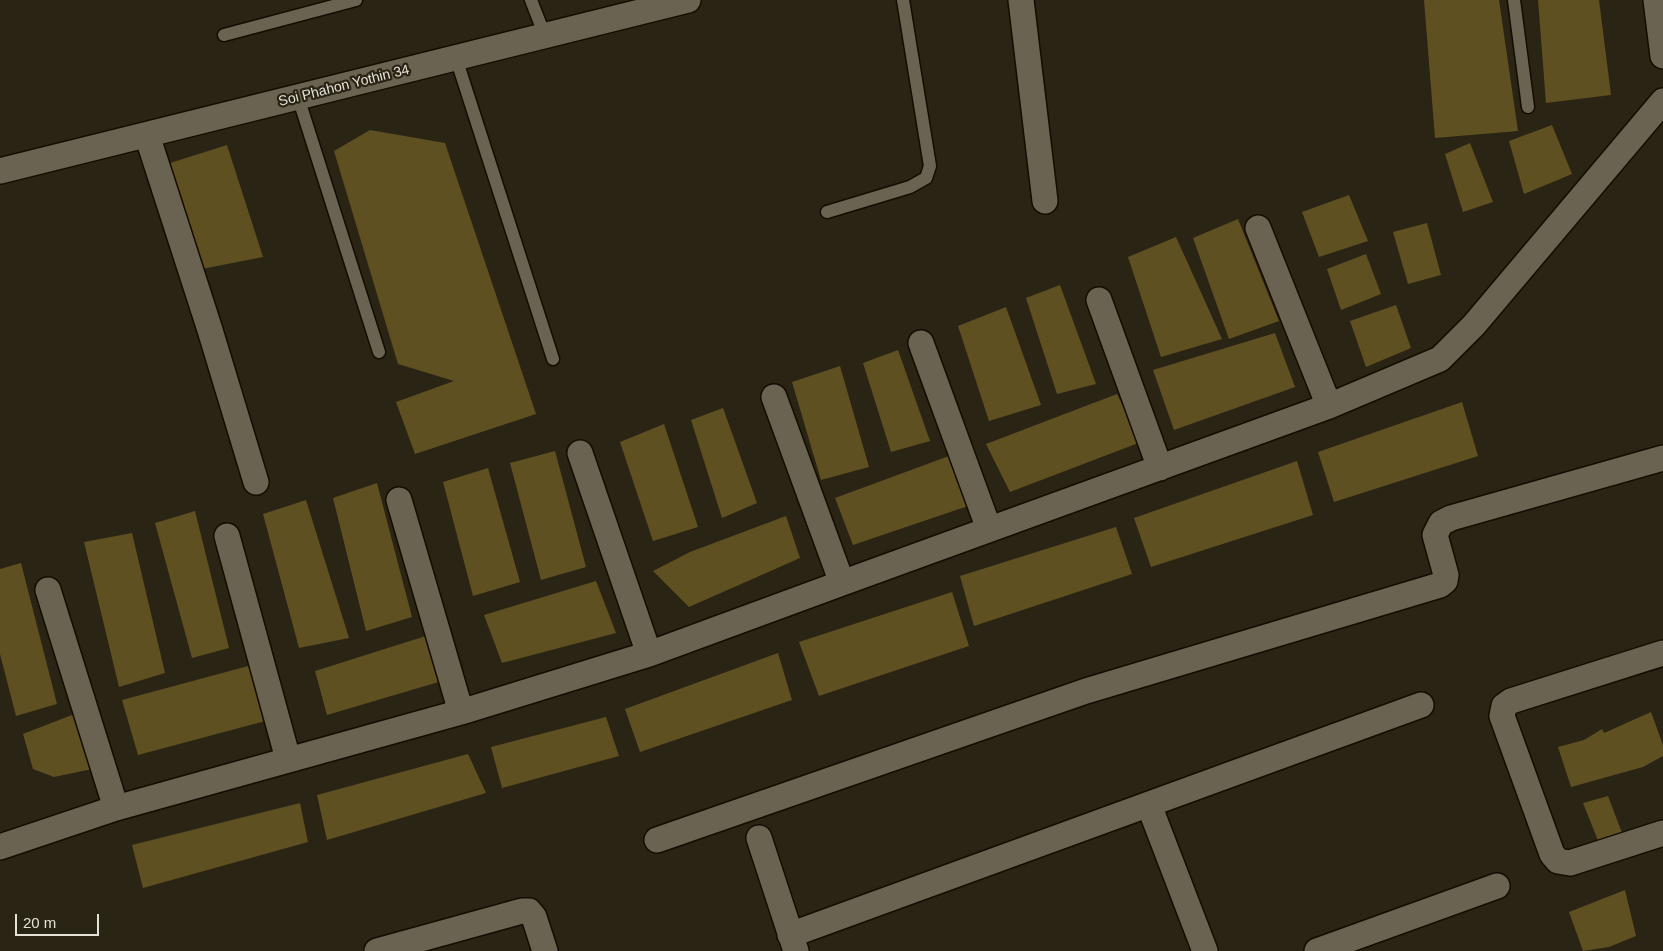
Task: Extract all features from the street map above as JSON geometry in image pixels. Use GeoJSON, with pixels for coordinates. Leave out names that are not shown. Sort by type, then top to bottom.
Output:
{"type":"FeatureCollection","features":[{"type":"Feature","properties":{"kind":"street","name":"Soi Phahon Yothin 34"},"geometry":{"type":"LineString","coordinates":[[0,171],[688,0]]}},
{"type":"Feature","properties":{"kind":"street"},"geometry":{"type":"LineString","coordinates":[[1021,0],[1045,201]]}},
{"type":"Feature","properties":{"kind":"street"},"geometry":{"type":"LineString","coordinates":[[1656,0],[1663,56]]}},
{"type":"Feature","properties":{"kind":"street"},"geometry":{"type":"LineString","coordinates":[[0,847],[116,808],[461,712],[649,654],[842,582],[1330,406],[1440,359],[1474,325],[1663,101]]}},
{"type":"Feature","properties":{"kind":"street"},"geometry":{"type":"LineString","coordinates":[[148,135],[256,482]]}},
{"type":"Feature","properties":{"kind":"street"},"geometry":{"type":"LineString","coordinates":[[1258,228],[1330,406]]}},
{"type":"Feature","properties":{"kind":"street"},"geometry":{"type":"LineString","coordinates":[[1099,300],[1160,468]]}},
{"type":"Feature","properties":{"kind":"street"},"geometry":{"type":"LineString","coordinates":[[921,343],[989,529]]}},
{"type":"Feature","properties":{"kind":"street"},"geometry":{"type":"LineString","coordinates":[[774,397],[842,582]]}},
{"type":"Feature","properties":{"kind":"street"},"geometry":{"type":"LineString","coordinates":[[580,453],[649,654]]}},
{"type":"Feature","properties":{"kind":"street"},"geometry":{"type":"LineString","coordinates":[[657,840],[1086,691],[1440,585],[1445,581],[1446,575],[1435,535],[1441,523],[1663,458]]}},
{"type":"Feature","properties":{"kind":"street"},"geometry":{"type":"LineString","coordinates":[[398,500],[461,712]]}},
{"type":"Feature","properties":{"kind":"street"},"geometry":{"type":"LineString","coordinates":[[227,536],[288,759]]}},
{"type":"Feature","properties":{"kind":"street"},"geometry":{"type":"LineString","coordinates":[[48,590],[116,808]]}},
{"type":"Feature","properties":{"kind":"street"},"geometry":{"type":"LineString","coordinates":[[1663,653],[1511,701],[1504,706],[1502,716],[1552,854],[1558,861],[1570,863],[1663,833]]}},
{"type":"Feature","properties":{"kind":"street"},"geometry":{"type":"LineString","coordinates":[[759,838],[793,943],[1149,805],[1421,705]]}},
{"type":"Feature","properties":{"kind":"street"},"geometry":{"type":"LineString","coordinates":[[1149,805],[1205,951]]}},
{"type":"Feature","properties":{"kind":"street"},"geometry":{"type":"LineString","coordinates":[[1317,951],[1497,886]]}},
{"type":"Feature","properties":{"kind":"street"},"geometry":{"type":"LineString","coordinates":[[377,951],[522,911],[529,911],[534,917],[545,951]]}},
{"type":"Feature","properties":{"kind":"lane"},"geometry":{"type":"LineString","coordinates":[[224,35],[356,0]]}},
{"type":"Feature","properties":{"kind":"lane"},"geometry":{"type":"LineString","coordinates":[[531,0],[545,36]]}},
{"type":"Feature","properties":{"kind":"lane"},"geometry":{"type":"LineString","coordinates":[[827,212],[910,187],[926,178],[930,166],[903,0]]}},
{"type":"Feature","properties":{"kind":"lane"},"geometry":{"type":"LineString","coordinates":[[1514,0],[1528,107]]}},
{"type":"Feature","properties":{"kind":"lane"},"geometry":{"type":"LineString","coordinates":[[456,58],[554,359]]}},
{"type":"Feature","properties":{"kind":"lane"},"geometry":{"type":"LineString","coordinates":[[298,97],[379,352]]}},
{"type":"Feature","properties":{"kind":"building"},"geometry":{"type":"Polygon","coordinates":[[[1424,0],[1499,0],[1518,131],[1435,138],[1424,0]]]}},
{"type":"Feature","properties":{"kind":"building"},"geometry":{"type":"Polygon","coordinates":[[[1538,0],[1599,0],[1611,95],[1546,103],[1538,0]]]}},
{"type":"Feature","properties":{"kind":"building"},"geometry":{"type":"Polygon","coordinates":[[[1552,125],[1572,174],[1524,194],[1509,141],[1552,125]]]}},
{"type":"Feature","properties":{"kind":"building"},"geometry":{"type":"Polygon","coordinates":[[[370,130],[445,143],[536,414],[415,454],[396,402],[454,381],[398,364],[334,151],[370,130]]]}},
{"type":"Feature","properties":{"kind":"building"},"geometry":{"type":"Polygon","coordinates":[[[1470,143],[1493,202],[1463,212],[1445,154],[1470,143]]]}},
{"type":"Feature","properties":{"kind":"building"},"geometry":{"type":"Polygon","coordinates":[[[227,145],[263,257],[202,269],[170,163],[227,145]]]}},
{"type":"Feature","properties":{"kind":"building"},"geometry":{"type":"Polygon","coordinates":[[[1349,195],[1368,241],[1319,257],[1302,212],[1349,195]]]}},
{"type":"Feature","properties":{"kind":"building"},"geometry":{"type":"Polygon","coordinates":[[[1238,219],[1279,321],[1229,339],[1193,238],[1238,219]]]}},
{"type":"Feature","properties":{"kind":"building"},"geometry":{"type":"Polygon","coordinates":[[[1427,223],[1441,275],[1408,284],[1393,232],[1427,223]]]}},
{"type":"Feature","properties":{"kind":"building"},"geometry":{"type":"Polygon","coordinates":[[[1176,237],[1222,339],[1161,357],[1128,257],[1176,237]]]}},
{"type":"Feature","properties":{"kind":"building"},"geometry":{"type":"Polygon","coordinates":[[[1366,254],[1381,294],[1341,310],[1327,269],[1366,254]]]}},
{"type":"Feature","properties":{"kind":"building"},"geometry":{"type":"Polygon","coordinates":[[[1060,285],[1096,384],[1057,394],[1026,298],[1060,285]]]}},
{"type":"Feature","properties":{"kind":"building"},"geometry":{"type":"Polygon","coordinates":[[[1396,305],[1411,348],[1366,367],[1350,321],[1396,305]]]}},
{"type":"Feature","properties":{"kind":"building"},"geometry":{"type":"Polygon","coordinates":[[[1006,307],[1041,405],[989,421],[958,326],[1006,307]]]}},
{"type":"Feature","properties":{"kind":"building"},"geometry":{"type":"Polygon","coordinates":[[[1275,333],[1295,387],[1174,430],[1153,370],[1275,333]]]}},
{"type":"Feature","properties":{"kind":"building"},"geometry":{"type":"Polygon","coordinates":[[[898,350],[930,441],[891,452],[863,363],[898,350]]]}},
{"type":"Feature","properties":{"kind":"building"},"geometry":{"type":"Polygon","coordinates":[[[840,366],[869,467],[821,480],[792,382],[840,366]]]}},
{"type":"Feature","properties":{"kind":"building"},"geometry":{"type":"Polygon","coordinates":[[[1117,394],[1141,442],[1010,492],[986,444],[1117,394]]]}},
{"type":"Feature","properties":{"kind":"building"},"geometry":{"type":"Polygon","coordinates":[[[1462,402],[1478,456],[1334,502],[1318,452],[1462,402]]]}},
{"type":"Feature","properties":{"kind":"building"},"geometry":{"type":"Polygon","coordinates":[[[723,408],[757,503],[722,518],[691,420],[723,408]]]}},
{"type":"Feature","properties":{"kind":"building"},"geometry":{"type":"Polygon","coordinates":[[[664,424],[698,527],[653,541],[620,442],[664,424]]]}},
{"type":"Feature","properties":{"kind":"building"},"geometry":{"type":"Polygon","coordinates":[[[555,451],[586,567],[541,580],[510,463],[555,451]]]}},
{"type":"Feature","properties":{"kind":"building"},"geometry":{"type":"Polygon","coordinates":[[[949,456],[968,506],[853,545],[835,498],[949,456]]]}},
{"type":"Feature","properties":{"kind":"building"},"geometry":{"type":"Polygon","coordinates":[[[1297,461],[1313,515],[1151,567],[1134,518],[1297,461]]]}},
{"type":"Feature","properties":{"kind":"building"},"geometry":{"type":"Polygon","coordinates":[[[488,468],[520,582],[473,596],[443,482],[488,468]]]}},
{"type":"Feature","properties":{"kind":"building"},"geometry":{"type":"Polygon","coordinates":[[[377,483],[412,617],[366,631],[333,498],[377,483]]]}},
{"type":"Feature","properties":{"kind":"building"},"geometry":{"type":"Polygon","coordinates":[[[306,500],[349,638],[299,648],[263,514],[306,500]]]}},
{"type":"Feature","properties":{"kind":"building"},"geometry":{"type":"Polygon","coordinates":[[[195,511],[229,648],[192,658],[155,523],[195,511]]]}},
{"type":"Feature","properties":{"kind":"building"},"geometry":{"type":"Polygon","coordinates":[[[786,516],[800,558],[689,607],[653,571],[690,552],[786,516]]]}},
{"type":"Feature","properties":{"kind":"building"},"geometry":{"type":"Polygon","coordinates":[[[1116,527],[1132,574],[974,626],[960,576],[1116,527]]]}},
{"type":"Feature","properties":{"kind":"building"},"geometry":{"type":"Polygon","coordinates":[[[132,533],[165,673],[119,687],[84,542],[132,533]]]}},
{"type":"Feature","properties":{"kind":"building"},"geometry":{"type":"Polygon","coordinates":[[[21,563],[57,704],[16,716],[0,654],[0,569],[21,563]]]}},
{"type":"Feature","properties":{"kind":"building"},"geometry":{"type":"Polygon","coordinates":[[[596,581],[616,633],[502,663],[484,615],[596,581]]]}},
{"type":"Feature","properties":{"kind":"building"},"geometry":{"type":"Polygon","coordinates":[[[952,592],[969,646],[819,696],[799,642],[952,592]]]}},
{"type":"Feature","properties":{"kind":"building"},"geometry":{"type":"Polygon","coordinates":[[[429,635],[442,681],[327,715],[315,671],[429,635]]]}},
{"type":"Feature","properties":{"kind":"building"},"geometry":{"type":"Polygon","coordinates":[[[778,653],[792,700],[640,752],[625,709],[778,653]]]}},
{"type":"Feature","properties":{"kind":"building"},"geometry":{"type":"Polygon","coordinates":[[[252,665],[269,720],[138,755],[122,700],[252,665]]]}},
{"type":"Feature","properties":{"kind":"building"},"geometry":{"type":"Polygon","coordinates":[[[1651,712],[1663,745],[1663,756],[1643,767],[1571,787],[1558,747],[1584,740],[1602,729],[1604,733],[1651,712]]]}},
{"type":"Feature","properties":{"kind":"building"},"geometry":{"type":"Polygon","coordinates":[[[77,713],[97,768],[54,777],[33,769],[23,734],[77,713]]]}},
{"type":"Feature","properties":{"kind":"building"},"geometry":{"type":"Polygon","coordinates":[[[606,717],[619,756],[502,788],[491,747],[606,717]]]}},
{"type":"Feature","properties":{"kind":"building"},"geometry":{"type":"Polygon","coordinates":[[[468,754],[486,793],[327,840],[317,795],[468,754]]]}},
{"type":"Feature","properties":{"kind":"building"},"geometry":{"type":"Polygon","coordinates":[[[1608,796],[1624,838],[1601,848],[1583,803],[1608,796]]]}},
{"type":"Feature","properties":{"kind":"building"},"geometry":{"type":"Polygon","coordinates":[[[300,803],[308,842],[143,888],[132,845],[300,803]]]}},
{"type":"Feature","properties":{"kind":"building"},"geometry":{"type":"Polygon","coordinates":[[[1625,890],[1636,936],[1609,947],[1583,951],[1569,912],[1625,890]]]}}]}
